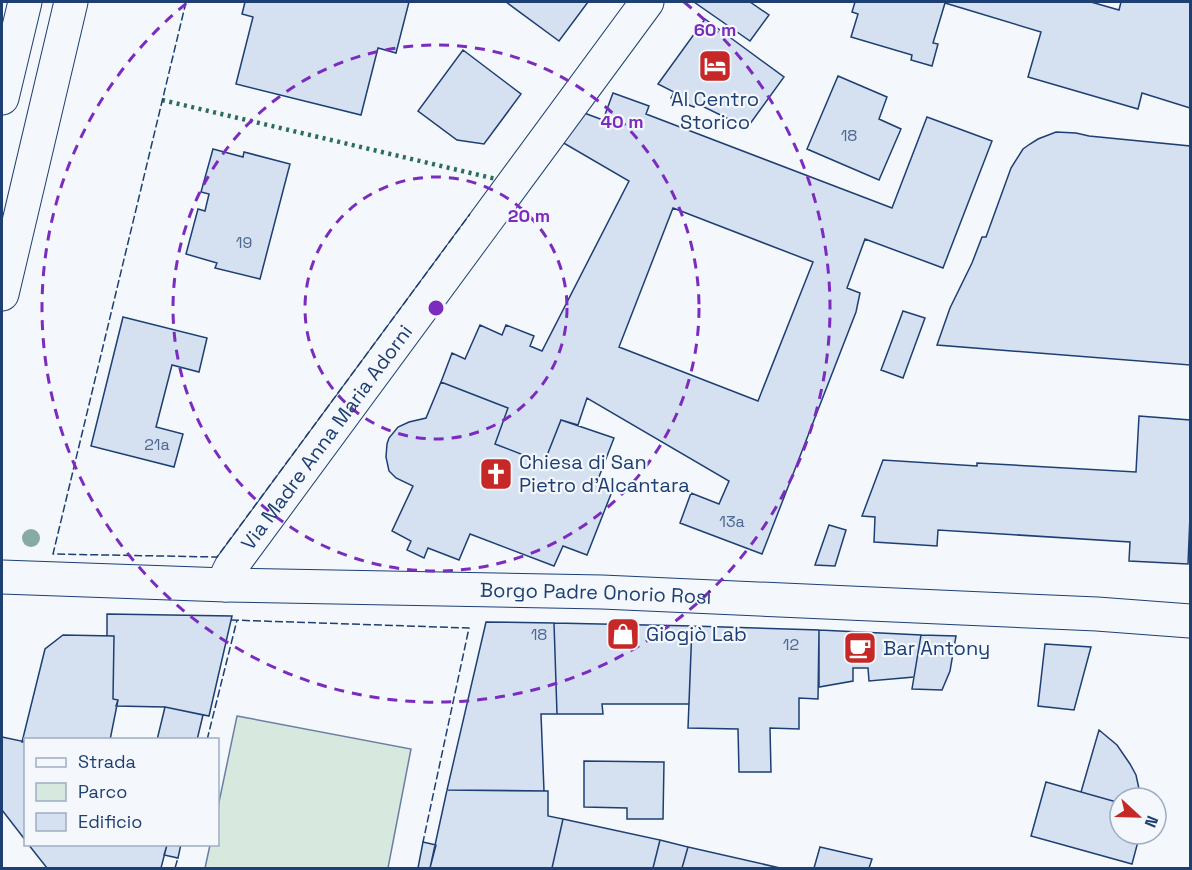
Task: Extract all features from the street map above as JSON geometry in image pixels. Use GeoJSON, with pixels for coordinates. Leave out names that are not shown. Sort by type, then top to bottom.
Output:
{"type":"FeatureCollection","features":[{"type":"Feature","properties":{"kind":"street"},"geometry":{"type":"LineString","coordinates":[[2,98],[25,2]]}},
{"type":"Feature","properties":{"kind":"street"},"geometry":{"type":"LineString","coordinates":[[2,294],[71,2]]}},
{"type":"Feature","properties":{"kind":"street","name":"Via Madre Anna Maria Adorni"},"geometry":{"type":"LineString","coordinates":[[226,585],[231,567],[647,2]]}},
{"type":"Feature","properties":{"kind":"street","name":"Borgo Padre Onorio Rosi"},"geometry":{"type":"LineString","coordinates":[[2,577],[226,585],[602,592],[1097,614],[1191,621]]}},
{"type":"Feature","properties":{"kind":"green space"},"geometry":{"type":"Polygon","coordinates":[[[237,716],[411,749],[388,868],[205,868],[210,846],[219,846],[219,802],[237,716]]]}},
{"type":"Feature","properties":{"kind":"building"},"geometry":{"type":"Polygon","coordinates":[[[245,2],[409,2],[396,53],[378,48],[361,115],[236,84],[253,17],[242,14],[245,2]]]}},
{"type":"Feature","properties":{"kind":"building"},"geometry":{"type":"Polygon","coordinates":[[[506,2],[588,2],[559,41],[506,2]]]}},
{"type":"Feature","properties":{"kind":"building"},"geometry":{"type":"Polygon","coordinates":[[[694,2],[750,2],[769,15],[750,41],[694,2]]]}},
{"type":"Feature","properties":{"kind":"building"},"geometry":{"type":"Polygon","coordinates":[[[855,2],[1091,2],[1119,10],[1121,2],[1190,2],[1190,108],[1142,93],[1138,109],[1028,77],[1041,32],[945,3],[933,43],[938,44],[932,66],[911,60],[912,55],[851,37],[858,14],[852,12],[855,2]]]}},
{"type":"Feature","properties":{"kind":"building"},"geometry":{"type":"Polygon","coordinates":[[[705,19],[784,77],[747,128],[696,103],[694,107],[671,98],[674,92],[658,84],[705,19]]]}},
{"type":"Feature","properties":{"kind":"building"},"geometry":{"type":"Polygon","coordinates":[[[463,50],[521,94],[484,144],[457,140],[418,111],[463,50]]]}},
{"type":"Feature","properties":{"kind":"building"},"geometry":{"type":"Polygon","coordinates":[[[838,76],[887,97],[879,119],[901,129],[879,180],[807,149],[838,76]]]}},
{"type":"Feature","properties":{"kind":"building"},"geometry":{"type":"Polygon","coordinates":[[[613,93],[649,106],[646,114],[892,208],[927,117],[992,141],[943,268],[865,239],[847,288],[860,293],[856,312],[762,554],[680,523],[691,493],[719,504],[729,481],[587,398],[578,425],[561,420],[544,463],[495,444],[508,408],[441,382],[452,353],[465,359],[480,325],[502,335],[506,325],[534,336],[530,346],[542,351],[629,181],[555,138],[576,110],[603,120],[613,93]],[[673,208],[619,347],[758,401],[813,262],[673,208]]]}},
{"type":"Feature","properties":{"kind":"building"},"geometry":{"type":"Polygon","coordinates":[[[1056,132],[1190,146],[1190,365],[937,345],[950,308],[982,237],[986,237],[1011,168],[1023,149],[1038,139],[1056,132]]]}},
{"type":"Feature","properties":{"kind":"building"},"geometry":{"type":"Polygon","coordinates":[[[213,149],[243,157],[244,152],[290,164],[260,279],[215,268],[217,263],[186,254],[198,209],[205,211],[209,194],[201,192],[213,149]]]}},
{"type":"Feature","properties":{"kind":"building"},"geometry":{"type":"Polygon","coordinates":[[[903,311],[925,318],[903,378],[881,370],[903,311]]]}},
{"type":"Feature","properties":{"kind":"building"},"geometry":{"type":"Polygon","coordinates":[[[123,317],[207,338],[199,372],[172,365],[156,427],[183,434],[174,467],[91,446],[123,317]]]}},
{"type":"Feature","properties":{"kind":"building","name":"Chiesa di San Pietro d'Alcantara"},"geometry":{"type":"Polygon","coordinates":[[[441,382],[508,408],[495,444],[544,463],[561,420],[614,438],[597,482],[613,489],[587,555],[563,546],[554,566],[470,534],[459,560],[428,548],[424,558],[407,550],[411,541],[392,531],[413,486],[396,478],[389,471],[386,457],[387,444],[398,427],[426,418],[441,382]]]}},
{"type":"Feature","properties":{"kind":"building"},"geometry":{"type":"Polygon","coordinates":[[[1139,416],[1190,420],[1188,564],[1129,561],[1130,542],[938,530],[937,546],[874,542],[875,517],[862,516],[883,460],[1136,472],[1139,416]]]}},
{"type":"Feature","properties":{"kind":"building"},"geometry":{"type":"Polygon","coordinates":[[[829,525],[846,530],[835,566],[815,565],[829,525]]]}},
{"type":"Feature","properties":{"kind":"building"},"geometry":{"type":"Polygon","coordinates":[[[107,614],[232,616],[209,716],[165,707],[116,706],[118,700],[113,699],[114,636],[107,636],[107,614]]]}},
{"type":"Feature","properties":{"kind":"building"},"geometry":{"type":"Polygon","coordinates":[[[486,622],[554,623],[557,714],[541,714],[544,791],[447,790],[486,622]]]}},
{"type":"Feature","properties":{"kind":"building"},"geometry":{"type":"Polygon","coordinates":[[[554,623],[692,626],[689,704],[602,704],[603,714],[557,714],[554,623]]]}},
{"type":"Feature","properties":{"kind":"building"},"geometry":{"type":"Polygon","coordinates":[[[692,626],[819,630],[818,699],[799,698],[799,729],[770,728],[771,772],[739,772],[738,729],[688,728],[692,626]]]}},
{"type":"Feature","properties":{"kind":"building"},"geometry":{"type":"Polygon","coordinates":[[[819,630],[921,635],[914,677],[869,681],[868,668],[853,668],[853,681],[819,687],[819,630]]]}},
{"type":"Feature","properties":{"kind":"building"},"geometry":{"type":"Polygon","coordinates":[[[63,635],[114,636],[113,699],[118,700],[110,738],[24,738],[22,742],[45,649],[63,635]]]}},
{"type":"Feature","properties":{"kind":"building"},"geometry":{"type":"Polygon","coordinates":[[[921,635],[956,636],[950,671],[942,690],[912,689],[921,635]]]}},
{"type":"Feature","properties":{"kind":"building"},"geometry":{"type":"Polygon","coordinates":[[[1045,644],[1091,647],[1074,710],[1038,706],[1045,644]]]}},
{"type":"Feature","properties":{"kind":"building"},"geometry":{"type":"Polygon","coordinates":[[[165,707],[203,715],[197,738],[157,738],[165,707]]]}},
{"type":"Feature","properties":{"kind":"building"},"geometry":{"type":"Polygon","coordinates":[[[1099,730],[1117,745],[1136,775],[1138,786],[1108,786],[1108,800],[1081,792],[1099,730]]]}},
{"type":"Feature","properties":{"kind":"building"},"geometry":{"type":"Polygon","coordinates":[[[2,737],[24,742],[24,838],[2,810],[2,737]]]}},
{"type":"Feature","properties":{"kind":"building"},"geometry":{"type":"Polygon","coordinates":[[[584,761],[664,762],[663,819],[627,819],[627,808],[584,807],[584,761]]]}},
{"type":"Feature","properties":{"kind":"building"},"geometry":{"type":"Polygon","coordinates":[[[1046,782],[1108,800],[1108,846],[1137,846],[1132,864],[1031,836],[1046,782]]]}},
{"type":"Feature","properties":{"kind":"building"},"geometry":{"type":"Polygon","coordinates":[[[447,790],[548,791],[548,816],[563,819],[552,868],[430,868],[447,790]]]}},
{"type":"Feature","properties":{"kind":"building"},"geometry":{"type":"Polygon","coordinates":[[[563,819],[660,840],[653,868],[552,868],[563,819]]]}},
{"type":"Feature","properties":{"kind":"building"},"geometry":{"type":"Polygon","coordinates":[[[660,840],[688,847],[682,868],[653,868],[660,840]]]}},
{"type":"Feature","properties":{"kind":"building"},"geometry":{"type":"Polygon","coordinates":[[[423,842],[436,845],[430,868],[418,868],[423,842]]]}},
{"type":"Feature","properties":{"kind":"building"},"geometry":{"type":"Polygon","coordinates":[[[30,846],[167,846],[161,868],[47,868],[30,846]]]}},
{"type":"Feature","properties":{"kind":"building"},"geometry":{"type":"Polygon","coordinates":[[[167,846],[181,846],[178,858],[164,855],[167,846]]]}},
{"type":"Feature","properties":{"kind":"building"},"geometry":{"type":"Polygon","coordinates":[[[688,847],[780,868],[682,868],[688,847]]]}},
{"type":"Feature","properties":{"kind":"building"},"geometry":{"type":"Polygon","coordinates":[[[820,847],[872,859],[869,868],[814,868],[820,847]]]}},
{"type":"Feature","properties":{"kind":"hedge"},"geometry":{"type":"LineString","coordinates":[[162,100],[496,179]]}},
{"type":"Feature","properties":{"kind":"fence"},"geometry":{"type":"LineString","coordinates":[[186,2],[53,554],[217,557],[470,214]]}},
{"type":"Feature","properties":{"kind":"fence"},"geometry":{"type":"LineString","coordinates":[[231,620],[469,628],[423,842]]}},
{"type":"Feature","properties":{"kind":"fence"},"geometry":{"type":"LineString","coordinates":[[208,738],[237,620]]}},
{"type":"Feature","properties":{"kind":"fence"},"geometry":{"type":"LineString","coordinates":[[175,868],[178,858]]}},
{"type":"Feature","properties":{"kind":"place","name":"Al Centro Storico"},"geometry":{"type":"Point","coordinates":[715,66]}},
{"type":"Feature","properties":{"kind":"place","name":"Chiesa di San Pietro d'Alcantara"},"geometry":{"type":"Point","coordinates":[496,474]}},
{"type":"Feature","properties":{"kind":"place","name":"Giogiò Lab"},"geometry":{"type":"Point","coordinates":[623,634]}},
{"type":"Feature","properties":{"kind":"place","name":"Bar Antony"},"geometry":{"type":"Point","coordinates":[860,648]}}]}
